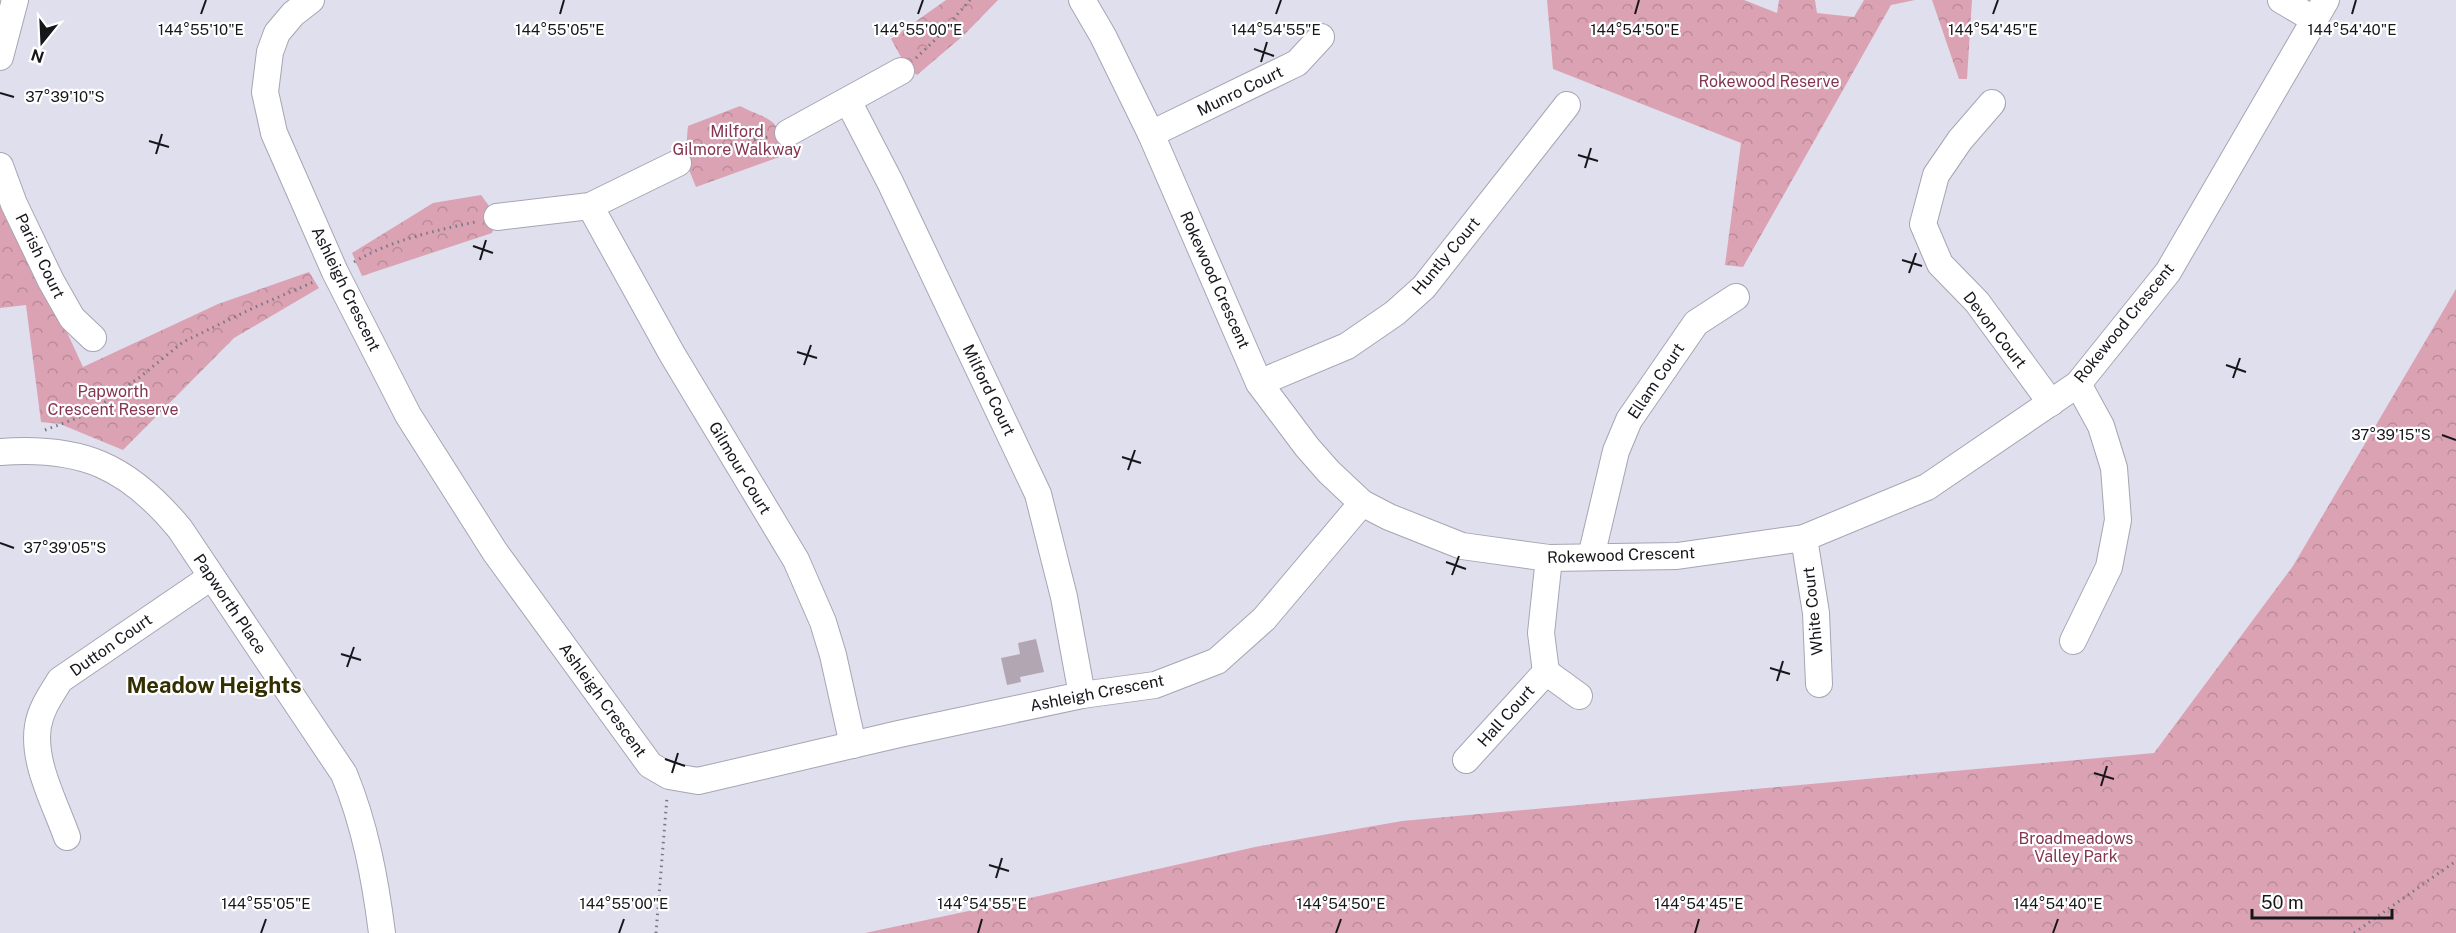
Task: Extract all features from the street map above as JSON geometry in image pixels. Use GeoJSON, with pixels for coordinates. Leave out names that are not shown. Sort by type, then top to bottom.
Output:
{"type":"FeatureCollection","features":[{"type":"Feature","properties":{"kind":"street","name":"Ashleigh Crescent"},"geometry":{"type":"LineString","coordinates":[[311,0],[293,14],[277,33],[270,52],[265,92],[274,133],[335,272],[408,415],[495,552],[650,765],[669,776],[698,781],[1082,696],[1155,685],[1217,661],[1264,619],[1362,503]]}},
{"type":"Feature","properties":{"kind":"street","name":"Rokewood Crescent"},"geometry":{"type":"LineString","coordinates":[[1082,0],[1103,36],[1151,134],[1259,382],[1307,447],[1329,472],[1362,503],[1389,517],[1462,546],[1549,558],[1677,556],[1804,538],[1927,487],[2078,384],[2168,272],[2321,10]]}},
{"type":"Feature","properties":{"kind":"street"},"geometry":{"type":"LineString","coordinates":[[2281,0],[2321,10]]}},
{"type":"Feature","properties":{"kind":"street"},"geometry":{"type":"LineString","coordinates":[[0,57],[9,8]]}},
{"type":"Feature","properties":{"kind":"street","name":"Munro Court"},"geometry":{"type":"LineString","coordinates":[[1151,134],[1297,63],[1321,38]]}},
{"type":"Feature","properties":{"kind":"street"},"geometry":{"type":"LineString","coordinates":[[788,133],[901,71]]}},
{"type":"Feature","properties":{"kind":"street","name":"Milford Court"},"geometry":{"type":"LineString","coordinates":[[848,101],[890,182],[1038,494],[1064,597],[1082,696]]}},
{"type":"Feature","properties":{"kind":"street","name":"Devon Court"},"geometry":{"type":"LineString","coordinates":[[1992,103],[1960,140],[1936,175],[1923,224],[1940,264],[1977,302],[2051,403]]}},
{"type":"Feature","properties":{"kind":"street","name":"Huntly Court"},"geometry":{"type":"LineString","coordinates":[[1259,382],[1347,346],[1424,287],[1567,105]]}},
{"type":"Feature","properties":{"kind":"street"},"geometry":{"type":"LineString","coordinates":[[497,217],[590,206],[678,163]]}},
{"type":"Feature","properties":{"kind":"street","name":"Parish Court"},"geometry":{"type":"LineString","coordinates":[[0,166],[14,204],[51,281],[72,318],[93,338]]}},
{"type":"Feature","properties":{"kind":"street","name":"Gilmour Court"},"geometry":{"type":"LineString","coordinates":[[590,206],[672,354],[796,560],[823,622],[833,655],[853,745]]}},
{"type":"Feature","properties":{"kind":"street","name":"Ellam Court"},"geometry":{"type":"LineString","coordinates":[[1591,557],[1616,451],[1629,420],[1696,323],[1736,297]]}},
{"type":"Feature","properties":{"kind":"street"},"geometry":{"type":"LineString","coordinates":[[2073,641],[2109,567],[2118,520],[2114,468],[2101,426],[2078,384]]}},
{"type":"Feature","properties":{"kind":"street","name":"Papworth Place"},"geometry":{"type":"LineString","coordinates":[[0,452],[29,450],[62,452],[98,463],[116,471],[142,488],[180,529],[344,774],[359,810],[377,891],[382,933]]}},
{"type":"Feature","properties":{"kind":"street","name":"White Court"},"geometry":{"type":"LineString","coordinates":[[1804,538],[1816,612],[1819,684]]}},
{"type":"Feature","properties":{"kind":"street","name":"Hall Court"},"geometry":{"type":"LineString","coordinates":[[1549,558],[1541,633],[1546,672],[1579,696]]}},
{"type":"Feature","properties":{"kind":"street","name":"Dutton Court"},"geometry":{"type":"LineString","coordinates":[[68,840],[37,747],[38,725],[45,703],[60,680],[211,577]]}},
{"type":"Feature","properties":{"kind":"street","name":"Hall Court"},"geometry":{"type":"LineString","coordinates":[[1466,760],[1546,672]]}},
{"type":"Feature","properties":{"kind":"path"},"geometry":{"type":"LineString","coordinates":[[901,71],[935,40],[970,0]]}},
{"type":"Feature","properties":{"kind":"path"},"geometry":{"type":"LineString","coordinates":[[678,163],[709,149],[788,133]]}},
{"type":"Feature","properties":{"kind":"path"},"geometry":{"type":"LineString","coordinates":[[29,450],[41,431],[88,414],[140,377],[183,342],[335,272],[371,251],[427,232],[497,217]]}},
{"type":"Feature","properties":{"kind":"path"},"geometry":{"type":"LineString","coordinates":[[656,933],[669,776]]}},
{"type":"Feature","properties":{"kind":"path"},"geometry":{"type":"LineString","coordinates":[[2354,933],[2456,861]]}},
{"type":"Feature","properties":{"kind":"green space"},"geometry":{"type":"Polygon","coordinates":[[[946,0],[998,0],[964,35],[917,75],[906,66],[891,39],[946,0]]]}},
{"type":"Feature","properties":{"kind":"green space","name":"Rokewood Reserve"},"geometry":{"type":"Polygon","coordinates":[[[1547,0],[1744,0],[1777,13],[1779,0],[1815,0],[1817,13],[1854,17],[1864,0],[1915,0],[1891,5],[1743,267],[1725,265],[1741,143],[1553,69],[1547,0]]]}},
{"type":"Feature","properties":{"kind":"green space"},"geometry":{"type":"Polygon","coordinates":[[[1932,0],[1972,0],[1967,79],[1959,79],[1932,0]]]}},
{"type":"Feature","properties":{"kind":"green space","name":"Milford Gilmore Walkway"},"geometry":{"type":"Polygon","coordinates":[[[740,106],[773,122],[780,134],[782,156],[696,187],[685,160],[688,126],[740,106]]]}},
{"type":"Feature","properties":{"kind":"green space","name":"Papworth Crescent Reserve"},"geometry":{"type":"Polygon","coordinates":[[[0,187],[83,367],[218,304],[309,272],[319,288],[234,338],[123,450],[60,424],[41,422],[26,305],[0,308],[0,187]]]}},
{"type":"Feature","properties":{"kind":"green space"},"geometry":{"type":"Polygon","coordinates":[[[481,195],[497,217],[492,233],[362,276],[352,253],[433,203],[481,195]]]}},
{"type":"Feature","properties":{"kind":"green space","name":"Broadmeadows Valley Park"},"geometry":{"type":"Polygon","coordinates":[[[2456,289],[2456,933],[865,933],[1255,847],[1402,821],[2154,753],[2293,566],[2456,289]]]}},
{"type":"Feature","properties":{"kind":"building"},"geometry":{"type":"Polygon","coordinates":[[[1036,639],[1044,672],[1020,677],[1021,682],[1007,685],[1001,658],[1020,654],[1018,643],[1036,639]]]}},
{"type":"Feature","properties":{"kind":"district","name":"Meadow Heights"},"geometry":{"type":"Point","coordinates":[214,685]}}]}
